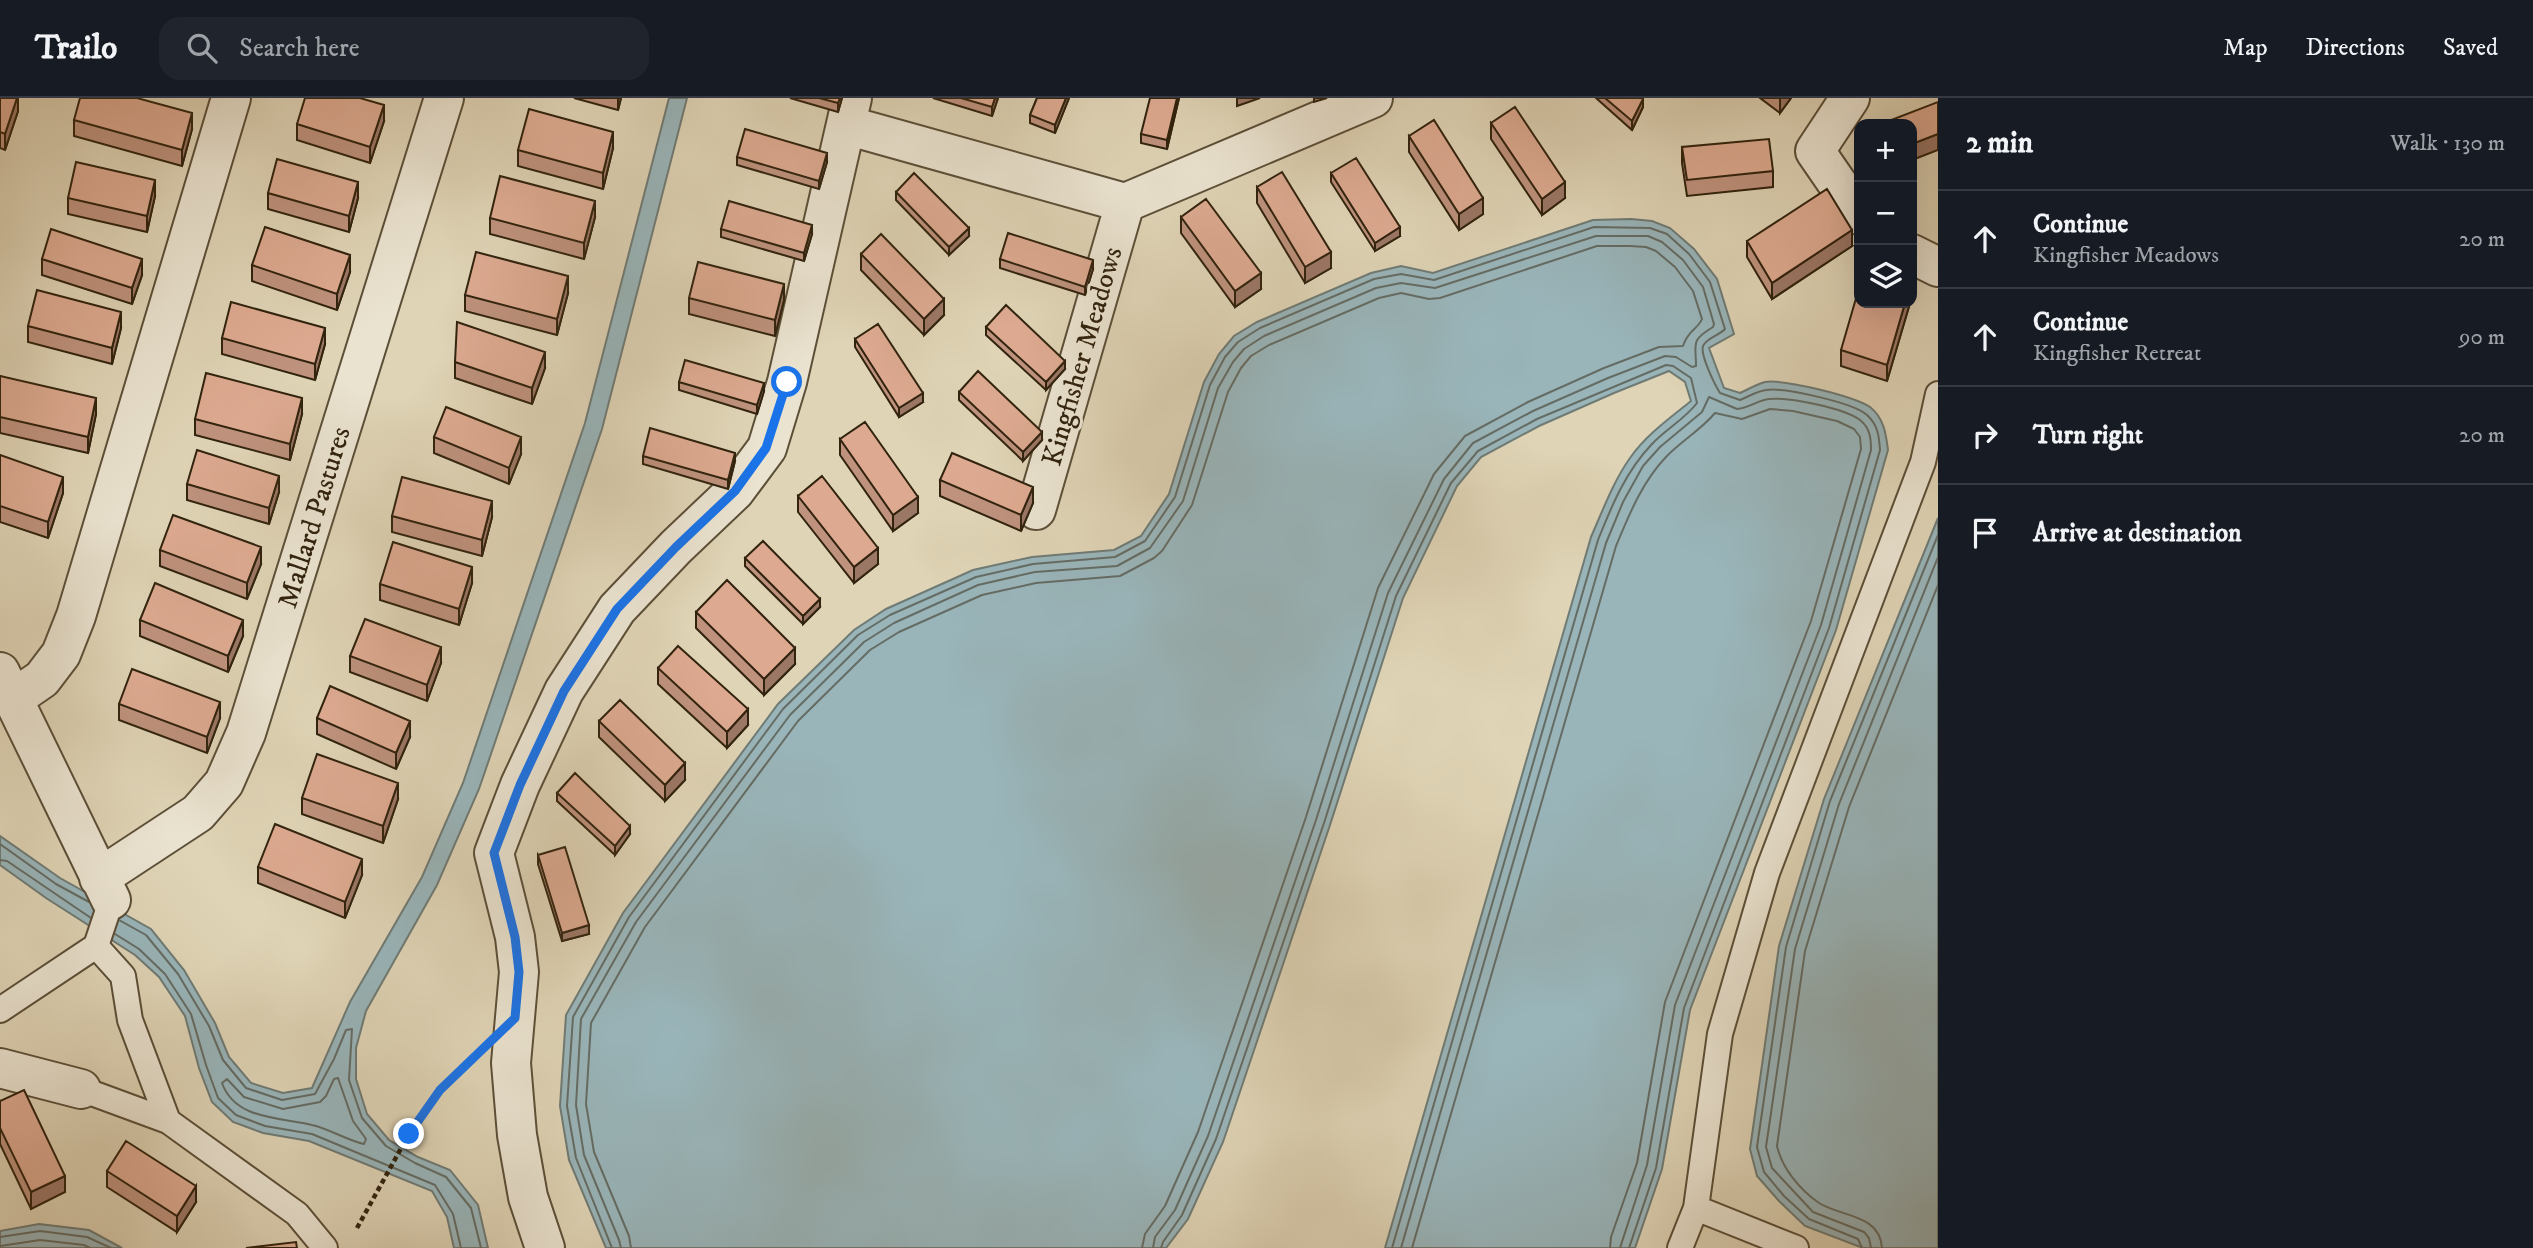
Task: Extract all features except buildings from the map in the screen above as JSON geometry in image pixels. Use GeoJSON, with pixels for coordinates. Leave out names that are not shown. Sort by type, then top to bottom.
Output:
{"type":"FeatureCollection","features":[{"type":"Feature","properties":{"kind":"street"},"geometry":{"type":"LineString","coordinates":[[105,890],[6,686],[42,679],[61,654],[76,616],[231,98]]}},
{"type":"Feature","properties":{"kind":"street","name":"Mallard Pastures"},"geometry":{"type":"LineString","coordinates":[[105,890],[198,813],[223,783],[246,733],[444,98]]}},
{"type":"Feature","properties":{"kind":"street"},"geometry":{"type":"LineString","coordinates":[[545,1248],[528,1197],[517,1135],[511,1063],[519,972],[515,937],[494,853],[520,785],[564,691],[617,609],[676,547],[735,491],[766,448],[787,382],[849,111],[1125,203],[1373,98]]}},
{"type":"Feature","properties":{"kind":"street"},"geometry":{"type":"LineString","coordinates":[[1850,98],[1815,151],[1854,208]]}},
{"type":"Feature","properties":{"kind":"street","name":"Kingfisher Meadows"},"geometry":{"type":"LineString","coordinates":[[1036,510],[1125,203]]}},
{"type":"Feature","properties":{"kind":"street"},"geometry":{"type":"LineString","coordinates":[[1917,256],[1938,267]]}},
{"type":"Feature","properties":{"kind":"street"},"geometry":{"type":"LineString","coordinates":[[0,1068],[81,1089]]}},
{"type":"Feature","properties":{"kind":"lane"},"geometry":{"type":"LineString","coordinates":[[1680,1248],[1696,1208],[1720,1034],[1767,873],[1923,462],[1938,394]]}},
{"type":"Feature","properties":{"kind":"lane"},"geometry":{"type":"LineString","coordinates":[[105,890],[98,942],[123,976],[130,1020],[168,1121]]}},
{"type":"Feature","properties":{"kind":"lane"},"geometry":{"type":"LineString","coordinates":[[0,1010],[98,942]]}},
{"type":"Feature","properties":{"kind":"lane"},"geometry":{"type":"LineString","coordinates":[[81,1089],[168,1121],[297,1214],[325,1248]]}},
{"type":"Feature","properties":{"kind":"lane"},"geometry":{"type":"LineString","coordinates":[[1696,1208],[1796,1248]]}},
{"type":"Feature","properties":{"kind":"path"},"geometry":{"type":"LineString","coordinates":[[350,1238],[409,1134],[440,1090],[515,1018]]}},
{"type":"Feature","properties":{"kind":"water"},"geometry":{"type":"Polygon","coordinates":[[[669,98],[687,98],[602,429],[479,789],[437,885],[366,1011],[356,1048],[356,1079],[367,1114],[389,1140],[418,1157],[450,1170],[478,1205],[488,1248],[454,1248],[447,1217],[432,1191],[309,1141],[263,1133],[233,1122],[212,1102],[199,1068],[185,1016],[159,977],[135,955],[0,865],[0,836],[60,878],[151,929],[184,970],[215,1023],[229,1057],[251,1083],[283,1093],[312,1088],[350,1002],[422,877],[463,783],[585,423],[669,98]]]}},
{"type":"Feature","properties":{"kind":"water"},"geometry":{"type":"Polygon","coordinates":[[[1593,220],[1652,221],[1670,228],[1694,249],[1717,279],[1734,334],[1709,348],[1724,388],[1740,393],[1765,382],[1787,383],[1834,393],[1861,403],[1875,411],[1881,421],[1888,450],[1836,630],[1690,1010],[1662,1169],[1635,1248],[1385,1248],[1591,537],[1613,486],[1630,458],[1651,434],[1691,401],[1685,382],[1669,371],[1539,426],[1481,457],[1457,486],[1403,598],[1223,1142],[1188,1219],[1166,1248],[606,1248],[569,1160],[560,1106],[566,1015],[623,913],[778,704],[854,630],[886,609],[973,570],[1032,557],[1114,550],[1141,536],[1169,494],[1204,382],[1219,354],[1234,336],[1257,322],[1371,273],[1401,266],[1433,273],[1593,220]]]}},
{"type":"Feature","properties":{"kind":"water"},"geometry":{"type":"Polygon","coordinates":[[[1938,518],[1938,1248],[1863,1248],[1805,1226],[1757,1176],[1750,1149],[1779,946],[1824,799],[1938,518]]]}},
{"type":"Feature","properties":{"kind":"water"},"geometry":{"type":"Polygon","coordinates":[[[39,1224],[89,1230],[122,1248],[0,1248],[0,1231],[39,1224]]]}},
{"type":"Feature","properties":{"kind":"route"},"geometry":{"type":"LineString","coordinates":[[409,1134],[440,1090],[515,1018],[519,972],[515,937],[494,853],[520,785],[564,691],[617,609],[676,547],[735,491],[766,448],[787,382]]}}]}
